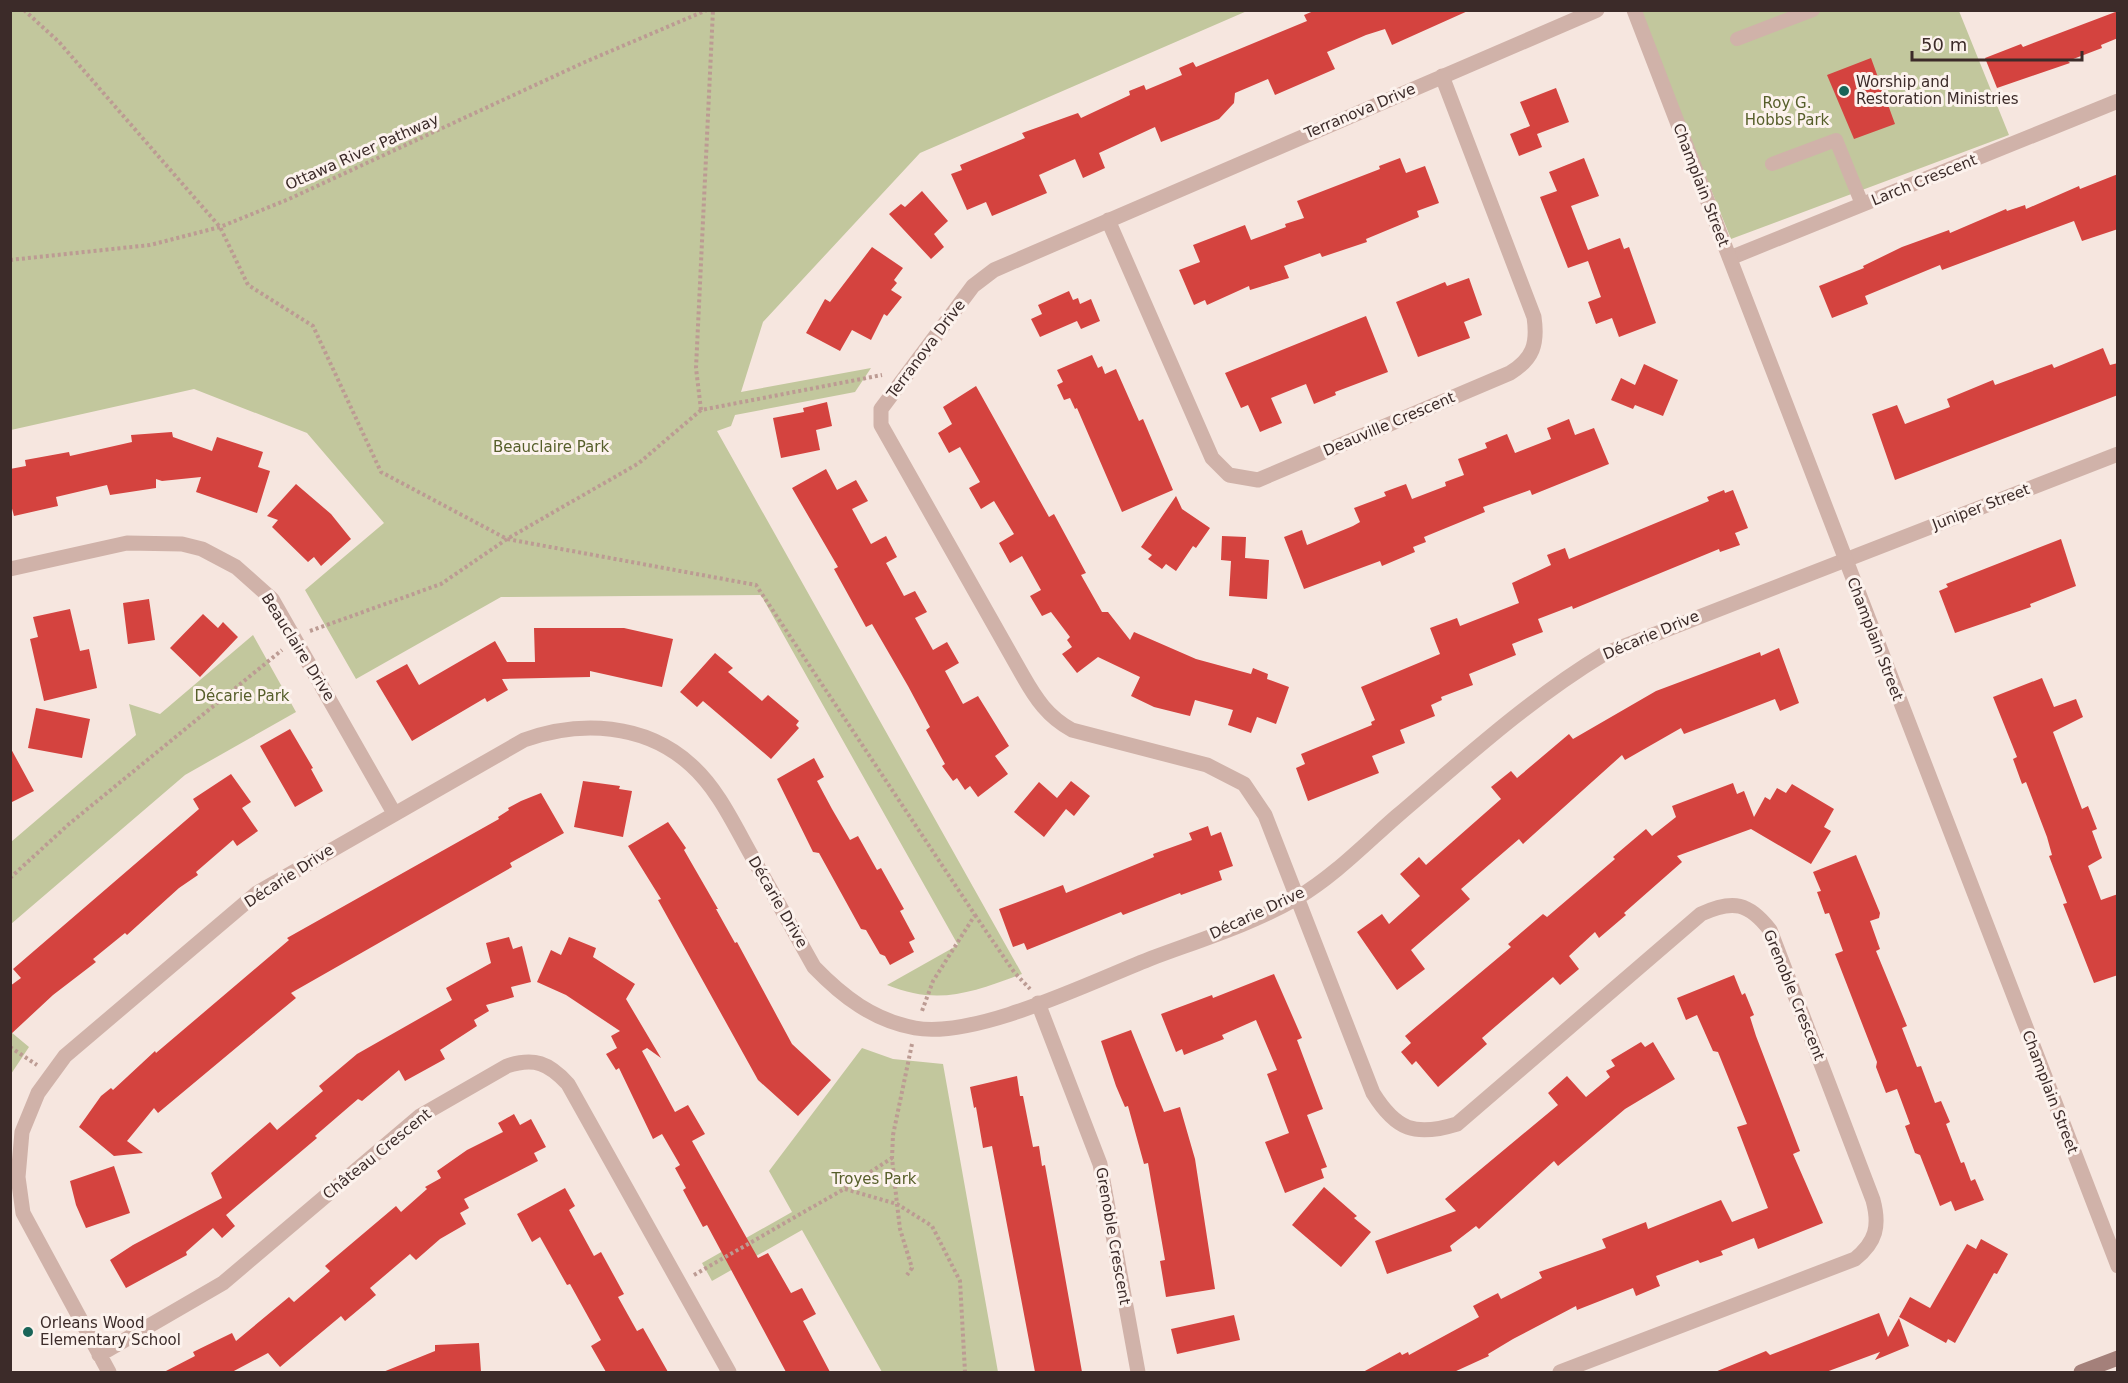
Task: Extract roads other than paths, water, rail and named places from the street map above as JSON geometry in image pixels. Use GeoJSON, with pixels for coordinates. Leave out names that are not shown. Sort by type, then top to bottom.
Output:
{"type":"FeatureCollection","features":[{"type":"Feature","properties":{"kind":"main road"},"geometry":{"type":"LineString","coordinates":[[2081,1372],[2118,1358]]}},
{"type":"Feature","properties":{"kind":"street","name":"Terranova Drive"},"geometry":{"type":"LineString","coordinates":[[1297,897],[1265,815],[1244,784],[1207,765],[1072,730],[1054,720],[1037,701],[881,425],[880,409],[973,286],[993,270],[1597,10]]}},
{"type":"Feature","properties":{"kind":"street","name":"Champlain Street"},"geometry":{"type":"LineString","coordinates":[[1634,10],[1844,560],[2118,1266]]}},
{"type":"Feature","properties":{"kind":"street","name":"Deauville Crescent"},"geometry":{"type":"LineString","coordinates":[[1108,220],[1212,458],[1229,475],[1258,480],[1510,373],[1522,365],[1533,353],[1537,335],[1534,317],[1442,76]]}},
{"type":"Feature","properties":{"kind":"street","name":"Larch Crescent"},"geometry":{"type":"LineString","coordinates":[[1730,258],[2118,101]]}},
{"type":"Feature","properties":{"kind":"street","name":"Juniper Street"},"geometry":{"type":"LineString","coordinates":[[1844,560],[2118,454]]}},
{"type":"Feature","properties":{"kind":"street","name":"Beauclaire Drive"},"geometry":{"type":"LineString","coordinates":[[10,569],[127,543],[182,544],[219,557],[256,581],[272,599],[297,639],[394,813]]}},
{"type":"Feature","properties":{"kind":"street","name":"Décarie Drive"},"geometry":{"type":"LineString","coordinates":[[109,1372],[31,1233],[18,1196],[22,1132],[38,1093],[65,1056],[257,893],[524,740],[564,728],[610,728],[654,741],[691,765],[719,798],[814,967],[835,989],[859,1007],[888,1020],[916,1028],[947,1028],[989,1020],[1038,1003],[1245,922],[1297,897],[1341,865],[1519,711],[1561,680],[1604,654],[1653,633],[1844,560]]}},
{"type":"Feature","properties":{"kind":"street","name":"Grenoble Crescent"},"geometry":{"type":"LineString","coordinates":[[1297,897],[1372,1093],[1386,1113],[1405,1128],[1432,1132],[1457,1124],[1701,914],[1718,906],[1737,905],[1756,913],[1770,930],[1873,1200],[1877,1217],[1876,1234],[1868,1249],[1855,1259],[1560,1372]]}},
{"type":"Feature","properties":{"kind":"street","name":"Grenoble Crescent"},"geometry":{"type":"LineString","coordinates":[[1038,1003],[1100,1164],[1138,1372]]}},
{"type":"Feature","properties":{"kind":"street","name":"Château Crescent"},"geometry":{"type":"LineString","coordinates":[[99,1355],[223,1283],[420,1116],[507,1065],[522,1061],[540,1061],[555,1069],[568,1084],[729,1372]]}},
{"type":"Feature","properties":{"kind":"lane"},"geometry":{"type":"LineString","coordinates":[[1737,39],[1794,14],[1813,10]]}},
{"type":"Feature","properties":{"kind":"lane"},"geometry":{"type":"LineString","coordinates":[[1772,164],[1836,140],[1862,204]]}},
{"type":"Feature","properties":{"kind":"place","name":"Worship and Restoration Ministries"},"geometry":{"type":"Point","coordinates":[1844,91]}},
{"type":"Feature","properties":{"kind":"place","name":"Orleans Wood Elementary School"},"geometry":{"type":"Point","coordinates":[28,1332]}},
{"type":"Feature","properties":{"kind":"park label","name":"Roy G. Hobbs Park"},"geometry":{"type":"Point","coordinates":[1787,112]}},
{"type":"Feature","properties":{"kind":"park label","name":"Beauclaire Park"},"geometry":{"type":"Point","coordinates":[551,447]}},
{"type":"Feature","properties":{"kind":"park label","name":"Décarie Park"},"geometry":{"type":"Point","coordinates":[242,696]}},
{"type":"Feature","properties":{"kind":"park label","name":"Troyes Park"},"geometry":{"type":"Point","coordinates":[874,1179]}}]}
